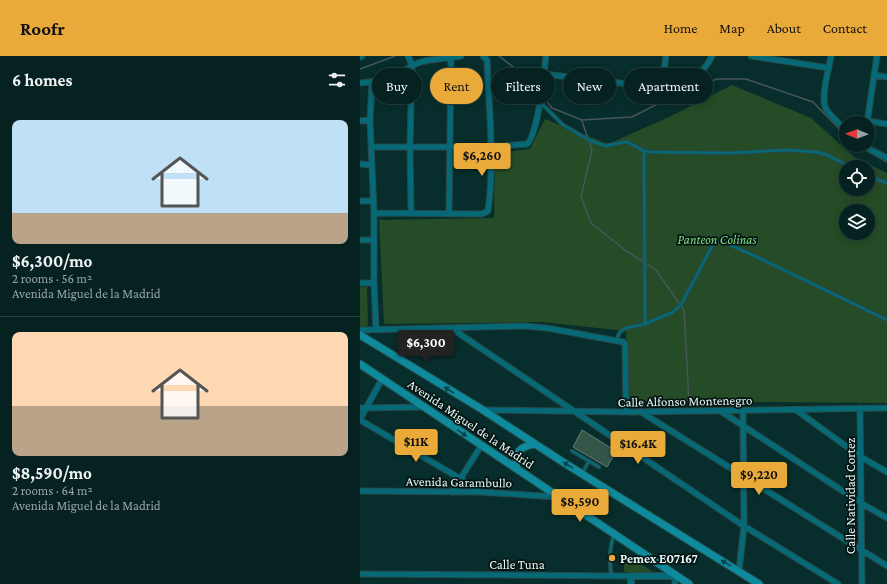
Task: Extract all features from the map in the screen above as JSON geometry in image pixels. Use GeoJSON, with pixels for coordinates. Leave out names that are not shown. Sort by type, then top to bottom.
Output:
{"type":"FeatureCollection","features":[{"type":"Feature","properties":{"kind":"main road","name":"Avenida Miguel de la Madrid"},"geometry":{"type":"LineString","coordinates":[[360,335],[483,410],[582,474],[759,584]]}},
{"type":"Feature","properties":{"kind":"main road","name":"Avenida Miguel de la Madrid"},"geometry":{"type":"LineString","coordinates":[[360,364],[689,584]]}},
{"type":"Feature","properties":{"kind":"main road"},"geometry":{"type":"LineString","coordinates":[[516,468],[516,456],[520,449],[525,446],[535,444]]}},
{"type":"Feature","properties":{"kind":"street"},"geometry":{"type":"LineString","coordinates":[[411,213],[409,60],[423,61],[461,56]]}},
{"type":"Feature","properties":{"kind":"street"},"geometry":{"type":"LineString","coordinates":[[374,213],[482,214],[488,211],[490,147],[487,60],[483,56]]}},
{"type":"Feature","properties":{"kind":"street"},"geometry":{"type":"LineString","coordinates":[[545,68],[546,56]]}},
{"type":"Feature","properties":{"kind":"street"},"geometry":{"type":"LineString","coordinates":[[664,68],[666,56]]}},
{"type":"Feature","properties":{"kind":"street"},"geometry":{"type":"LineString","coordinates":[[705,68],[712,56]]}},
{"type":"Feature","properties":{"kind":"street"},"geometry":{"type":"LineString","coordinates":[[751,56],[829,68]]}},
{"type":"Feature","properties":{"kind":"street"},"geometry":{"type":"LineString","coordinates":[[831,56],[824,105],[827,111],[839,123]]}},
{"type":"Feature","properties":{"kind":"street"},"geometry":{"type":"LineString","coordinates":[[868,116],[877,56]]}},
{"type":"Feature","properties":{"kind":"street"},"geometry":{"type":"LineString","coordinates":[[449,214],[451,58]]}},
{"type":"Feature","properties":{"kind":"street"},"geometry":{"type":"LineString","coordinates":[[874,74],[887,77]]}},
{"type":"Feature","properties":{"kind":"street"},"geometry":{"type":"LineString","coordinates":[[555,75],[624,83]]}},
{"type":"Feature","properties":{"kind":"street"},"geometry":{"type":"LineString","coordinates":[[360,83],[372,82],[370,120],[374,213],[374,283],[376,329]]}},
{"type":"Feature","properties":{"kind":"street"},"geometry":{"type":"LineString","coordinates":[[371,147],[490,147],[527,144],[532,137],[539,104]]}},
{"type":"Feature","properties":{"kind":"street"},"geometry":{"type":"LineString","coordinates":[[360,121],[370,120]]}},
{"type":"Feature","properties":{"kind":"street"},"geometry":{"type":"LineString","coordinates":[[875,123],[887,124]]}},
{"type":"Feature","properties":{"kind":"street"},"geometry":{"type":"LineString","coordinates":[[874,152],[887,158]]}},
{"type":"Feature","properties":{"kind":"street"},"geometry":{"type":"LineString","coordinates":[[360,164],[372,164]]}},
{"type":"Feature","properties":{"kind":"street"},"geometry":{"type":"LineString","coordinates":[[360,201],[373,201]]}},
{"type":"Feature","properties":{"kind":"street"},"geometry":{"type":"LineString","coordinates":[[360,240],[374,240]]}},
{"type":"Feature","properties":{"kind":"street"},"geometry":{"type":"LineString","coordinates":[[360,283],[374,283]]}},
{"type":"Feature","properties":{"kind":"street"},"geometry":{"type":"LineString","coordinates":[[360,330],[536,327],[623,342],[625,344],[626,412]]}},
{"type":"Feature","properties":{"kind":"street"},"geometry":{"type":"LineString","coordinates":[[451,328],[744,526],[838,584]]}},
{"type":"Feature","properties":{"kind":"street"},"geometry":{"type":"LineString","coordinates":[[382,379],[360,419],[481,492]]}},
{"type":"Feature","properties":{"kind":"street"},"geometry":{"type":"LineString","coordinates":[[360,408],[424,407]]}},
{"type":"Feature","properties":{"kind":"street","name":"Calle Natividad Cortez"},"geometry":{"type":"LineString","coordinates":[[860,408],[862,584]]}},
{"type":"Feature","properties":{"kind":"street","name":"Calle Alfonso Montenegro"},"geometry":{"type":"LineString","coordinates":[[483,410],[574,412],[721,412],[887,408]]}},
{"type":"Feature","properties":{"kind":"street"},"geometry":{"type":"LineString","coordinates":[[796,410],[861,457],[887,472]]}},
{"type":"Feature","properties":{"kind":"street"},"geometry":{"type":"LineString","coordinates":[[739,571],[744,526],[743,411]]}},
{"type":"Feature","properties":{"kind":"street"},"geometry":{"type":"LineString","coordinates":[[641,412],[887,566]]}},
{"type":"Feature","properties":{"kind":"street"},"geometry":{"type":"LineString","coordinates":[[721,412],[861,503],[887,518]]}},
{"type":"Feature","properties":{"kind":"street"},"geometry":{"type":"LineString","coordinates":[[452,492],[481,446]]}},
{"type":"Feature","properties":{"kind":"street","name":"Avenida Garambullo"},"geometry":{"type":"LineString","coordinates":[[360,491],[481,492],[557,497]]}},
{"type":"Feature","properties":{"kind":"street","name":"Calle Tuna"},"geometry":{"type":"LineString","coordinates":[[360,574],[675,576]]}},
{"type":"Feature","properties":{"kind":"street"},"geometry":{"type":"LineString","coordinates":[[632,576],[632,584]]}},
{"type":"Feature","properties":{"kind":"street"},"geometry":{"type":"LineString","coordinates":[[675,576],[675,584]]}},
{"type":"Feature","properties":{"kind":"lane"},"geometry":{"type":"LineString","coordinates":[[543,104],[563,125],[588,140],[606,146],[628,142],[644,151],[667,152],[730,153],[787,150],[816,152],[827,155],[839,161]]}},
{"type":"Feature","properties":{"kind":"lane"},"geometry":{"type":"LineString","coordinates":[[644,151],[645,324]]}},
{"type":"Feature","properties":{"kind":"lane"},"geometry":{"type":"LineString","coordinates":[[875,179],[887,183]]}},
{"type":"Feature","properties":{"kind":"lane"},"geometry":{"type":"LineString","coordinates":[[616,341],[620,332],[626,328],[645,324],[673,312],[681,305],[712,246],[717,242],[724,242],[755,256],[887,320]]}},
{"type":"Feature","properties":{"kind":"lane"},"geometry":{"type":"LineString","coordinates":[[572,450],[599,467]]}},
{"type":"Feature","properties":{"kind":"lane"},"geometry":{"type":"LineString","coordinates":[[582,474],[590,461]]}},
{"type":"Feature","properties":{"kind":"lane"},"geometry":{"type":"LineString","coordinates":[[611,576],[611,543],[614,535]]}},
{"type":"Feature","properties":{"kind":"green space","name":"Panteon Colinas"},"geometry":{"type":"Polygon","coordinates":[[[732,85],[811,118],[839,143],[839,152],[848,152],[860,160],[839,160],[839,196],[875,196],[875,167],[887,173],[887,403],[629,401],[626,331],[541,322],[384,324],[379,220],[494,218],[495,153],[530,149],[545,119],[608,144],[695,104],[713,104],[713,95],[732,85]]]}},
{"type":"Feature","properties":{"kind":"green space"},"geometry":{"type":"Polygon","coordinates":[[[360,287],[367,287],[368,325],[364,327],[360,327],[360,287]]]}},
{"type":"Feature","properties":{"kind":"green space"},"geometry":{"type":"Polygon","coordinates":[[[624,552],[653,572],[624,572],[624,552]]]}},
{"type":"Feature","properties":{"kind":"building"},"geometry":{"type":"Polygon","coordinates":[[[582,430],[616,451],[607,467],[573,447],[582,430]]]}},
{"type":"Feature","properties":{"kind":"waterway"},"geometry":{"type":"LineString","coordinates":[[360,69],[395,56]]}},
{"type":"Feature","properties":{"kind":"waterway"},"geometry":{"type":"LineString","coordinates":[[499,56],[514,68]]}},
{"type":"Feature","properties":{"kind":"waterway"},"geometry":{"type":"LineString","coordinates":[[549,104],[552,108],[582,120],[632,117],[675,95],[717,79],[746,79],[813,102],[839,129]]}},
{"type":"Feature","properties":{"kind":"waterway"},"geometry":{"type":"LineString","coordinates":[[582,121],[592,150],[581,197],[591,223],[625,250],[656,270],[684,310],[689,402]]}},
{"type":"Feature","properties":{"kind":"waterway"},"geometry":{"type":"LineString","coordinates":[[869,152],[887,162]]}},
{"type":"Feature","properties":{"kind":"place","name":"Pemex E07167"},"geometry":{"type":"Point","coordinates":[612,558]}}]}
